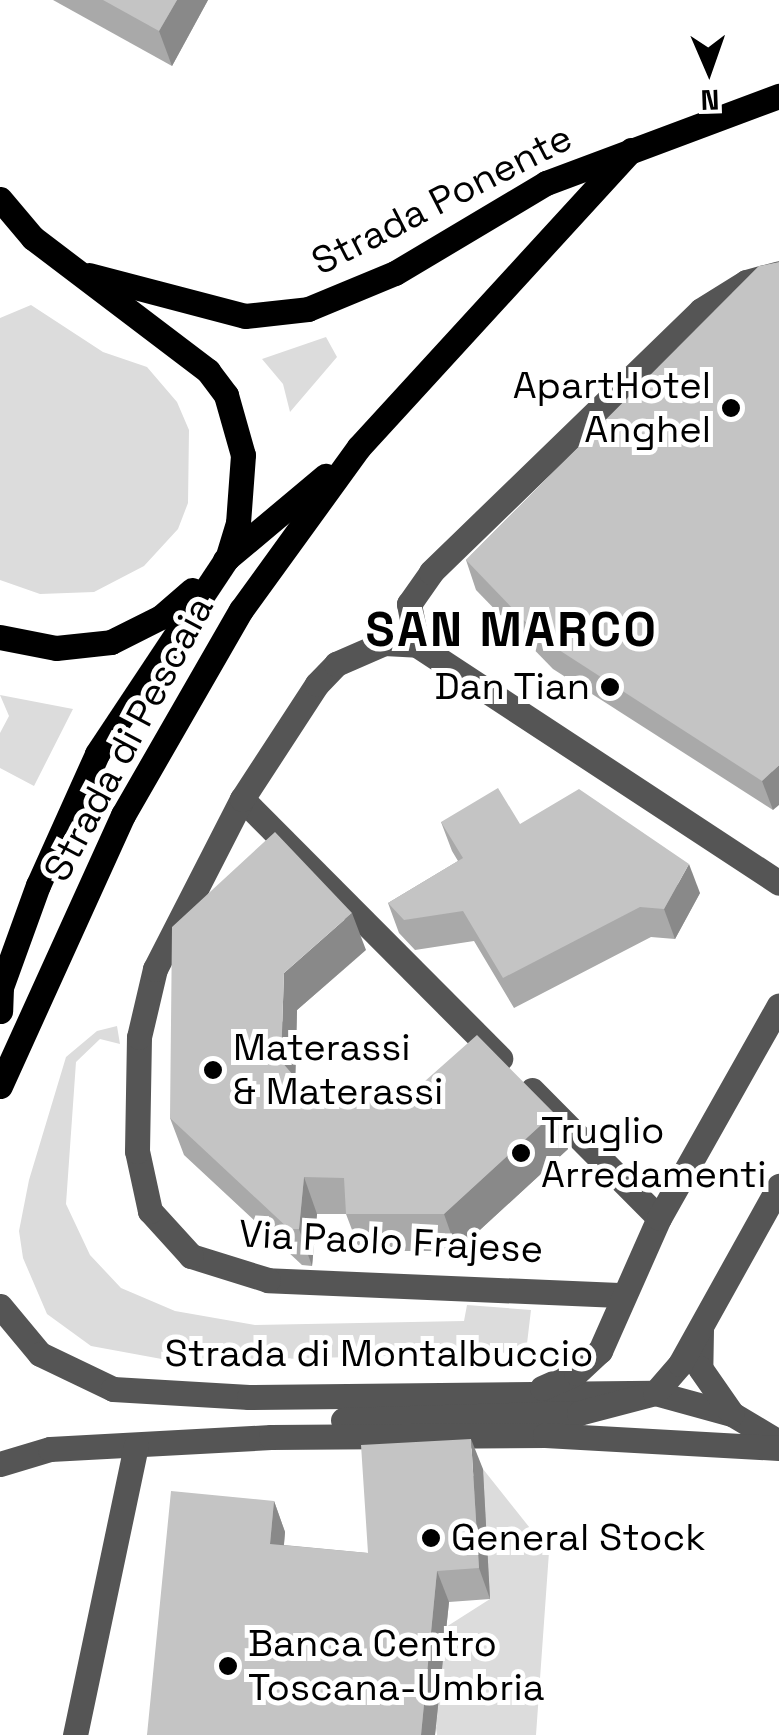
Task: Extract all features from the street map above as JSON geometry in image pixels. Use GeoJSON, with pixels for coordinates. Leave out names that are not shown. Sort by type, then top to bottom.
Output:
{"type":"FeatureCollection","features":[{"type":"Feature","properties":{"kind":"main road","name":"Strada Ponente"},"geometry":{"type":"LineString","coordinates":[[74,270],[245,316],[308,309],[395,274],[546,183],[779,96]]}},
{"type":"Feature","properties":{"kind":"main road","name":"Strada di Pescaia"},"geometry":{"type":"LineString","coordinates":[[0,1086],[123,815],[184,700],[359,448],[631,150]]}},
{"type":"Feature","properties":{"kind":"main road","name":"Strada di Pescaia"},"geometry":{"type":"LineString","coordinates":[[0,198],[32,238],[208,371],[226,394],[243,454],[238,523],[226,558],[97,754],[38,885],[0,991]]}},
{"type":"Feature","properties":{"kind":"main road","name":"Strada di Pescaia"},"geometry":{"type":"LineString","coordinates":[[0,638],[56,648],[111,642],[161,617],[359,448]]}},
{"type":"Feature","properties":{"kind":"street"},"geometry":{"type":"LineString","coordinates":[[779,274],[746,282],[701,310],[431,572],[409,604],[417,645],[779,884]]}},
{"type":"Feature","properties":{"kind":"street","name":"Via Paolo Frajese"},"geometry":{"type":"LineString","coordinates":[[417,645],[384,643],[336,664],[242,799],[159,958],[139,1037],[137,1150],[150,1211],[166,1234],[203,1264],[255,1278],[619,1294]]}},
{"type":"Feature","properties":{"kind":"street"},"geometry":{"type":"LineString","coordinates":[[242,799],[659,1218]]}},
{"type":"Feature","properties":{"kind":"street"},"geometry":{"type":"LineString","coordinates":[[530,1392],[576,1372],[600,1351],[619,1294],[779,1005]]}},
{"type":"Feature","properties":{"kind":"street"},"geometry":{"type":"LineString","coordinates":[[271,1437],[334,1420],[579,1413],[655,1393],[702,1322],[779,1186]]}},
{"type":"Feature","properties":{"kind":"street","name":"Strada di Montalbuccio"},"geometry":{"type":"LineString","coordinates":[[0,1306],[40,1354],[114,1389],[248,1397],[655,1393],[732,1414],[779,1445]]}},
{"type":"Feature","properties":{"kind":"street"},"geometry":{"type":"LineString","coordinates":[[702,1322],[700,1368],[732,1414]]}},
{"type":"Feature","properties":{"kind":"street","name":"Strada di Montalbuccio"},"geometry":{"type":"LineString","coordinates":[[0,1464],[50,1448],[271,1437],[545,1435],[779,1445]]}},
{"type":"Feature","properties":{"kind":"street"},"geometry":{"type":"LineString","coordinates":[[75,1735],[136,1444]]}},
{"type":"Feature","properties":{"kind":"shaded area"},"geometry":{"type":"Polygon","coordinates":[[[31,305],[103,352],[147,367],[177,402],[189,430],[188,503],[178,529],[144,566],[94,592],[40,594],[0,580],[0,318],[31,305]]]}},
{"type":"Feature","properties":{"kind":"shaded area"},"geometry":{"type":"Polygon","coordinates":[[[326,337],[337,357],[290,412],[283,384],[262,359],[326,337]]]}},
{"type":"Feature","properties":{"kind":"shaded area"},"geometry":{"type":"Polygon","coordinates":[[[0,695],[73,709],[34,786],[0,768],[0,733],[9,716],[0,695]]]}},
{"type":"Feature","properties":{"kind":"shaded area"},"geometry":{"type":"Polygon","coordinates":[[[117,1026],[120,1044],[100,1039],[76,1062],[66,1204],[90,1255],[121,1288],[175,1311],[255,1325],[464,1321],[467,1305],[531,1310],[526,1352],[178,1362],[91,1346],[47,1314],[23,1258],[19,1231],[29,1180],[66,1057],[97,1031],[117,1026]]]}},
{"type":"Feature","properties":{"kind":"shaded area"},"geometry":{"type":"Polygon","coordinates":[[[483,1469],[549,1552],[536,1735],[437,1735],[446,1627],[490,1599],[483,1469]]]}},
{"type":"Feature","properties":{"kind":"building"},"geometry":{"type":"Polygon","coordinates":[[[103,0],[177,0],[159,31],[103,0]]]}},
{"type":"Feature","properties":{"kind":"building"},"geometry":{"type":"Polygon","coordinates":[[[779,262],[779,765],[762,781],[542,639],[466,560],[759,266],[779,262]]]}},
{"type":"Feature","properties":{"kind":"building"},"geometry":{"type":"Polygon","coordinates":[[[498,788],[520,824],[579,789],[689,864],[664,909],[640,907],[503,978],[463,911],[404,920],[388,903],[463,858],[441,822],[498,788]]]}},
{"type":"Feature","properties":{"kind":"building"},"geometry":{"type":"Polygon","coordinates":[[[275,832],[352,913],[284,973],[281,1061],[312,1097],[407,1097],[477,1035],[554,1113],[444,1214],[346,1214],[344,1178],[304,1177],[299,1229],[289,1229],[170,1118],[172,927],[275,832]]]}},
{"type":"Feature","properties":{"kind":"building"},"geometry":{"type":"Polygon","coordinates":[[[471,1439],[479,1568],[437,1571],[421,1735],[147,1735],[171,1491],[274,1501],[270,1544],[368,1553],[361,1445],[471,1439]]]}},
{"type":"Feature","properties":{"kind":"place","name":"ApartHotel Anghel"},"geometry":{"type":"Point","coordinates":[731,408]}},
{"type":"Feature","properties":{"kind":"place","name":"Dan Tian"},"geometry":{"type":"Point","coordinates":[610,687]}},
{"type":"Feature","properties":{"kind":"place","name":"Materassi & Materassi"},"geometry":{"type":"Point","coordinates":[213,1070]}},
{"type":"Feature","properties":{"kind":"place","name":"Truglio Arredamenti"},"geometry":{"type":"Point","coordinates":[521,1153]}},
{"type":"Feature","properties":{"kind":"place","name":"General Stock"},"geometry":{"type":"Point","coordinates":[431,1538]}},
{"type":"Feature","properties":{"kind":"place","name":"Banca Centro Toscana-Umbria"},"geometry":{"type":"Point","coordinates":[228,1666]}},
{"type":"Feature","properties":{"kind":"district","name":"SAN MARCO"},"geometry":{"type":"Point","coordinates":[512,630]}}]}
